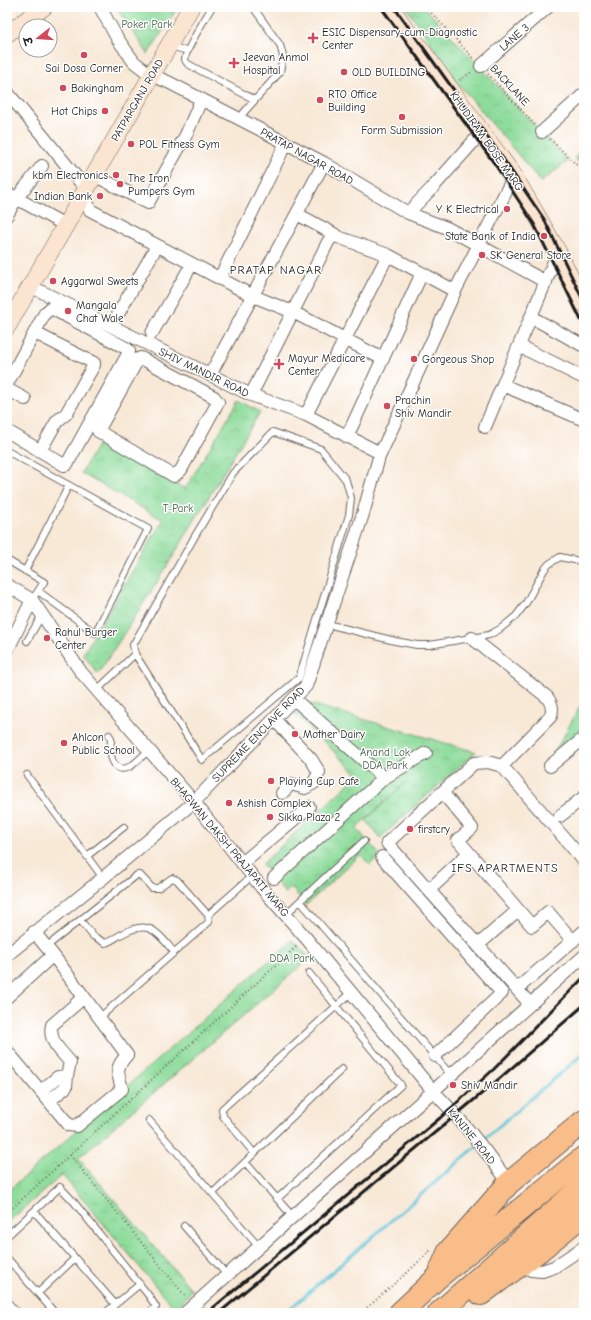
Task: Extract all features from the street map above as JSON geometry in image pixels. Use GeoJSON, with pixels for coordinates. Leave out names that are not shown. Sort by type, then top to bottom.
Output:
{"type":"FeatureCollection","features":[{"type":"Feature","properties":{"kind":"highway"},"geometry":{"type":"LineString","coordinates":[[436,1279],[449,1251],[509,1183],[584,1121]]}},
{"type":"Feature","properties":{"kind":"highway"},"geometry":{"type":"LineString","coordinates":[[400,1313],[436,1279],[584,1157]]}},
{"type":"Feature","properties":{"kind":"highway"},"geometry":{"type":"LineString","coordinates":[[439,1313],[584,1186]]}},
{"type":"Feature","properties":{"kind":"highway"},"geometry":{"type":"LineString","coordinates":[[458,1313],[539,1251],[584,1214]]}},
{"type":"Feature","properties":{"kind":"street"},"geometry":{"type":"LineString","coordinates":[[7,34],[44,7]]}},
{"type":"Feature","properties":{"kind":"street","name":"PRATAP NAGAR ROAD"},"geometry":{"type":"LineString","coordinates":[[100,7],[117,38],[134,62],[151,75],[168,82],[286,143],[408,213],[447,228],[546,282]]}},
{"type":"Feature","properties":{"kind":"street","name":"PATPARGANJ ROAD"},"geometry":{"type":"LineString","coordinates":[[7,327],[191,7]]}},
{"type":"Feature","properties":{"kind":"street","name":"KHUDIRAM BOSE MARG"},"geometry":{"type":"LineString","coordinates":[[390,7],[485,129],[530,183],[564,240],[584,282]]}},
{"type":"Feature","properties":{"kind":"street","name":"KHUDIRAM BOSE MARG"},"geometry":{"type":"LineString","coordinates":[[401,7],[485,129],[514,176],[558,252],[584,304]]}},
{"type":"Feature","properties":{"kind":"street","name":"LANE 3"},"geometry":{"type":"LineString","coordinates":[[477,68],[548,7]]}},
{"type":"Feature","properties":{"kind":"street"},"geometry":{"type":"LineString","coordinates":[[7,92],[88,186],[148,203],[186,135],[201,100]]}},
{"type":"Feature","properties":{"kind":"street"},"geometry":{"type":"LineString","coordinates":[[542,132],[584,94]]}},
{"type":"Feature","properties":{"kind":"street"},"geometry":{"type":"LineString","coordinates":[[408,213],[485,129]]}},
{"type":"Feature","properties":{"kind":"street"},"geometry":{"type":"LineString","coordinates":[[220,278],[286,143]]}},
{"type":"Feature","properties":{"kind":"street"},"geometry":{"type":"LineString","coordinates":[[210,375],[324,164]]}},
{"type":"Feature","properties":{"kind":"street"},"geometry":{"type":"LineString","coordinates":[[7,215],[12,196],[42,166]]}},
{"type":"Feature","properties":{"kind":"street","name":"SUPREME ENCLAVE ROAD"},"geometry":{"type":"LineString","coordinates":[[7,955],[194,802],[306,686],[363,514],[380,453],[455,291],[514,176]]}},
{"type":"Feature","properties":{"kind":"street"},"geometry":{"type":"LineString","coordinates":[[88,186],[90,210],[253,296],[293,312],[383,359]]}},
{"type":"Feature","properties":{"kind":"street"},"geometry":{"type":"LineString","coordinates":[[12,196],[65,225]]}},
{"type":"Feature","properties":{"kind":"street"},"geometry":{"type":"LineString","coordinates":[[297,214],[338,237],[388,255],[455,291]]}},
{"type":"Feature","properties":{"kind":"street"},"geometry":{"type":"LineString","coordinates":[[251,395],[328,242],[334,234]]}},
{"type":"Feature","properties":{"kind":"street"},"geometry":{"type":"LineString","coordinates":[[118,314],[157,246]]}},
{"type":"Feature","properties":{"kind":"street"},"geometry":{"type":"LineString","coordinates":[[485,426],[558,252]]}},
{"type":"Feature","properties":{"kind":"street"},"geometry":{"type":"LineString","coordinates":[[306,415],[388,255]]}},
{"type":"Feature","properties":{"kind":"street"},"geometry":{"type":"LineString","coordinates":[[152,333],[192,264]]}},
{"type":"Feature","properties":{"kind":"street"},"geometry":{"type":"LineString","coordinates":[[347,437],[422,273]]}},
{"type":"Feature","properties":{"kind":"street","name":"SHIV MANDIR ROAD"},"geometry":{"type":"LineString","coordinates":[[30,286],[251,395],[306,415],[380,453]]}},
{"type":"Feature","properties":{"kind":"street"},"geometry":{"type":"LineString","coordinates":[[7,384],[45,313],[51,308],[129,351],[67,464],[64,465],[7,431]]}},
{"type":"Feature","properties":{"kind":"street"},"geometry":{"type":"LineString","coordinates":[[531,317],[584,346]]}},
{"type":"Feature","properties":{"kind":"street"},"geometry":{"type":"LineString","coordinates":[[35,333],[94,363],[66,414],[57,421],[40,451]]}},
{"type":"Feature","properties":{"kind":"street"},"geometry":{"type":"LineString","coordinates":[[519,346],[584,378]]}},
{"type":"Feature","properties":{"kind":"street"},"geometry":{"type":"LineString","coordinates":[[141,358],[181,379],[214,397],[218,402],[182,470],[174,476],[98,432],[138,359],[141,358]]}},
{"type":"Feature","properties":{"kind":"street"},"geometry":{"type":"LineString","coordinates":[[181,379],[188,364]]}},
{"type":"Feature","properties":{"kind":"street"},"geometry":{"type":"LineString","coordinates":[[502,385],[584,420]]}},
{"type":"Feature","properties":{"kind":"street"},"geometry":{"type":"LineString","coordinates":[[7,389],[25,399]]}},
{"type":"Feature","properties":{"kind":"street"},"geometry":{"type":"LineString","coordinates":[[7,585],[35,596],[10,638],[7,651]]}},
{"type":"Feature","properties":{"kind":"street","name":"BHAGWAN DAKSH PRAJAPATI MARG"},"geometry":{"type":"LineString","coordinates":[[35,596],[42,615],[82,672],[148,751],[194,802],[242,864],[286,914],[433,1091]]}},
{"type":"Feature","properties":{"kind":"street"},"geometry":{"type":"LineString","coordinates":[[472,638],[547,697],[552,703],[551,716],[502,766]]}},
{"type":"Feature","properties":{"kind":"street"},"geometry":{"type":"LineString","coordinates":[[294,699],[384,778]]}},
{"type":"Feature","properties":{"kind":"street"},"geometry":{"type":"LineString","coordinates":[[274,719],[311,759],[319,772],[314,783],[305,788],[291,784],[282,793]]}},
{"type":"Feature","properties":{"kind":"street"},"geometry":{"type":"LineString","coordinates":[[550,766],[584,738]]}},
{"type":"Feature","properties":{"kind":"street"},"geometry":{"type":"LineString","coordinates":[[274,878],[384,778],[426,753]]}},
{"type":"Feature","properties":{"kind":"street"},"geometry":{"type":"LineString","coordinates":[[530,1004],[387,843],[474,764],[488,762],[502,766],[584,861]]}},
{"type":"Feature","properties":{"kind":"street"},"geometry":{"type":"LineString","coordinates":[[442,792],[472,828],[458,840],[532,926],[548,912],[573,941]]}},
{"type":"Feature","properties":{"kind":"street"},"geometry":{"type":"LineString","coordinates":[[560,816],[584,797]]}},
{"type":"Feature","properties":{"kind":"street"},"geometry":{"type":"LineString","coordinates":[[242,864],[309,807]]}},
{"type":"Feature","properties":{"kind":"street"},"geometry":{"type":"LineString","coordinates":[[429,890],[469,852]]}},
{"type":"Feature","properties":{"kind":"street"},"geometry":{"type":"LineString","coordinates":[[382,857],[502,993],[434,1056]]}},
{"type":"Feature","properties":{"kind":"street"},"geometry":{"type":"LineString","coordinates":[[478,945],[518,910]]}},
{"type":"Feature","properties":{"kind":"street"},"geometry":{"type":"LineString","coordinates":[[517,989],[584,931]]}},
{"type":"Feature","properties":{"kind":"street"},"geometry":{"type":"LineString","coordinates":[[7,1051],[69,1125],[77,1126],[122,1089],[118,1070],[120,1063],[127,1055],[34,932]]}},
{"type":"Feature","properties":{"kind":"street"},"geometry":{"type":"LineString","coordinates":[[7,997],[49,951]]}},
{"type":"Feature","properties":{"kind":"street"},"geometry":{"type":"LineString","coordinates":[[189,1309],[584,956]]}},
{"type":"Feature","properties":{"kind":"street"},"geometry":{"type":"LineString","coordinates":[[49,1101],[66,1087],[70,1062],[53,1042],[50,1030],[52,1025],[84,997]]}},
{"type":"Feature","properties":{"kind":"street"},"geometry":{"type":"LineString","coordinates":[[41,1091],[58,1076],[67,1076]]}},
{"type":"Feature","properties":{"kind":"street","name":"KANINE ROAD"},"geometry":{"type":"LineString","coordinates":[[433,1091],[450,1108],[492,1159],[509,1183]]}},
{"type":"Feature","properties":{"kind":"street"},"geometry":{"type":"LineString","coordinates":[[531,1270],[542,1271],[554,1267],[584,1247]]}},
{"type":"Feature","properties":{"kind":"lane"},"geometry":{"type":"LineString","coordinates":[[212,7],[188,50],[185,60],[188,64],[255,100]]}},
{"type":"Feature","properties":{"kind":"lane"},"geometry":{"type":"LineString","coordinates":[[239,119],[280,72],[283,56],[280,45],[253,7]]}},
{"type":"Feature","properties":{"kind":"lane"},"geometry":{"type":"LineString","coordinates":[[169,45],[188,50]]}},
{"type":"Feature","properties":{"kind":"lane"},"geometry":{"type":"LineString","coordinates":[[273,432],[321,449],[346,480],[351,498],[349,515],[299,678],[202,760],[135,654],[132,645],[233,473],[273,432]]}},
{"type":"Feature","properties":{"kind":"lane"},"geometry":{"type":"LineString","coordinates":[[7,451],[148,529],[95,633],[35,596],[44,582],[7,560]]}},
{"type":"Feature","properties":{"kind":"lane"},"geometry":{"type":"LineString","coordinates":[[25,571],[69,485]]}},
{"type":"Feature","properties":{"kind":"lane"},"geometry":{"type":"LineString","coordinates":[[327,624],[395,642],[417,645],[429,645],[489,635],[500,629],[516,616],[526,603],[544,570],[554,560],[560,557],[584,562]]}},
{"type":"Feature","properties":{"kind":"lane"},"geometry":{"type":"LineString","coordinates":[[27,641],[42,615]]}},
{"type":"Feature","properties":{"kind":"lane"},"geometry":{"type":"LineString","coordinates":[[97,690],[135,654]]}},
{"type":"Feature","properties":{"kind":"lane"},"geometry":{"type":"LineString","coordinates":[[109,735],[111,738],[112,760],[120,769],[130,768],[148,751]]}},
{"type":"Feature","properties":{"kind":"lane"},"geometry":{"type":"LineString","coordinates":[[27,774],[103,878]]}},
{"type":"Feature","properties":{"kind":"lane"},"geometry":{"type":"LineString","coordinates":[[87,856],[124,827]]}},
{"type":"Feature","properties":{"kind":"lane"},"geometry":{"type":"LineString","coordinates":[[286,914],[364,841]]}},
{"type":"Feature","properties":{"kind":"lane"},"geometry":{"type":"LineString","coordinates":[[49,951],[80,920],[136,875],[140,874],[152,888],[158,888],[172,878],[177,880],[208,915],[209,922],[99,1018]]}},
{"type":"Feature","properties":{"kind":"lane"},"geometry":{"type":"LineString","coordinates":[[208,915],[252,876]]}},
{"type":"Feature","properties":{"kind":"lane"},"geometry":{"type":"LineString","coordinates":[[300,901],[451,1075]]}},
{"type":"Feature","properties":{"kind":"lane"},"geometry":{"type":"LineString","coordinates":[[80,920],[93,936],[105,943],[111,942],[120,935],[132,929],[150,929],[156,931],[174,952]]}},
{"type":"Feature","properties":{"kind":"lane"},"geometry":{"type":"LineString","coordinates":[[277,1199],[401,1084],[309,973]]}},
{"type":"Feature","properties":{"kind":"lane"},"geometry":{"type":"LineString","coordinates":[[254,1154],[223,1116],[222,1109],[351,993]]}},
{"type":"Feature","properties":{"kind":"lane"},"geometry":{"type":"LineString","coordinates":[[213,1193],[342,1069]]}},
{"type":"Feature","properties":{"kind":"lane"},"geometry":{"type":"LineString","coordinates":[[149,1120],[259,1247]]}},
{"type":"Feature","properties":{"kind":"lane"},"geometry":{"type":"LineString","coordinates":[[245,1162],[293,1217]]}},
{"type":"Feature","properties":{"kind":"lane"},"geometry":{"type":"LineString","coordinates":[[7,1236],[60,1187],[74,1202],[140,1284],[156,1307],[149,1313]]}},
{"type":"Feature","properties":{"kind":"lane"},"geometry":{"type":"LineString","coordinates":[[34,1212],[115,1304]]}},
{"type":"Feature","properties":{"kind":"lane"},"geometry":{"type":"LineString","coordinates":[[184,1226],[227,1274]]}},
{"type":"Feature","properties":{"kind":"lane"},"geometry":{"type":"LineString","coordinates":[[7,1258],[55,1313]]}},
{"type":"Feature","properties":{"kind":"lane"},"geometry":{"type":"LineString","coordinates":[[38,1293],[75,1258]]}},
{"type":"Feature","properties":{"kind":"lane"},"geometry":{"type":"LineString","coordinates":[[105,1313],[140,1284]]}},
{"type":"Feature","properties":{"kind":"lane"},"geometry":{"type":"LineString","coordinates":[[7,1301],[17,1313]]}},
{"type":"Feature","properties":{"kind":"lane"},"geometry":{"type":"LineString","coordinates":[[7,1306],[13,1313]]}},
{"type":"Feature","properties":{"kind":"path","name":"BACKLANE"},"geometry":{"type":"LineString","coordinates":[[426,7],[477,68],[584,172]]}},
{"type":"Feature","properties":{"kind":"path"},"geometry":{"type":"LineString","coordinates":[[457,82],[477,68]]}},
{"type":"Feature","properties":{"kind":"path"},"geometry":{"type":"LineString","coordinates":[[7,1213],[306,938]]}},
{"type":"Feature","properties":{"kind":"path"},"geometry":{"type":"LineString","coordinates":[[70,1155],[189,1309]]}},
{"type":"Feature","properties":{"kind":"path"},"geometry":{"type":"LineString","coordinates":[[7,1206],[10,1210]]}},
{"type":"Feature","properties":{"kind":"green space","name":"Poker Park"},"geometry":{"type":"Polygon","coordinates":[[[116,7],[178,7],[148,54],[116,7]]]}},
{"type":"Feature","properties":{"kind":"green space"},"geometry":{"type":"Polygon","coordinates":[[[406,7],[424,7],[568,161],[541,182],[457,82],[406,7]]]}},
{"type":"Feature","properties":{"kind":"green space"},"geometry":{"type":"Polygon","coordinates":[[[584,150],[584,167],[574,158],[584,150]]]}},
{"type":"Feature","properties":{"kind":"green space","name":"T-Park"},"geometry":{"type":"Polygon","coordinates":[[[239,400],[260,412],[166,568],[98,674],[83,654],[163,520],[81,473],[99,442],[185,489],[239,400]]]}},
{"type":"Feature","properties":{"kind":"green space","name":"Anand Lok DDA Park"},"geometry":{"type":"Polygon","coordinates":[[[294,699],[476,752],[380,838],[366,820],[406,782],[356,828],[380,855],[370,865],[360,855],[306,905],[292,888],[285,893],[262,864],[358,775],[287,706],[294,699]]]}},
{"type":"Feature","properties":{"kind":"green space"},"geometry":{"type":"Polygon","coordinates":[[[584,699],[584,728],[553,755],[584,699]]]}},
{"type":"Feature","properties":{"kind":"green space","name":"DDA Park"},"geometry":{"type":"Polygon","coordinates":[[[293,940],[310,958],[78,1158],[192,1290],[175,1309],[62,1175],[7,1223],[7,1192],[293,940]]]}},
{"type":"Feature","properties":{"kind":"waterway"},"geometry":{"type":"LineString","coordinates":[[482,1141],[584,1053]]}},
{"type":"Feature","properties":{"kind":"waterway"},"geometry":{"type":"LineString","coordinates":[[285,1313],[478,1145]]}},
{"type":"Feature","properties":{"kind":"railway"},"geometry":{"type":"LineString","coordinates":[[381,7],[494,163],[534,224],[584,326]]}},
{"type":"Feature","properties":{"kind":"railway"},"geometry":{"type":"LineString","coordinates":[[394,7],[502,157],[544,219],[584,302]]}},
{"type":"Feature","properties":{"kind":"railway"},"geometry":{"type":"LineString","coordinates":[[207,1313],[440,1118],[494,1069],[584,977]]}},
{"type":"Feature","properties":{"kind":"railway"},"geometry":{"type":"LineString","coordinates":[[219,1313],[499,1079],[584,1005]]}},
{"type":"Feature","properties":{"kind":"place","name":"ESIC Dispensary-cum-Diagnostic Center"},"geometry":{"type":"Point","coordinates":[313,38]}},
{"type":"Feature","properties":{"kind":"place","name":"Sai Dosa Corner"},"geometry":{"type":"Point","coordinates":[84,55]}},
{"type":"Feature","properties":{"kind":"place","name":"Jeevan Anmol Hospital"},"geometry":{"type":"Point","coordinates":[234,63]}},
{"type":"Feature","properties":{"kind":"place","name":"OLD BUILDING"},"geometry":{"type":"Point","coordinates":[344,72]}},
{"type":"Feature","properties":{"kind":"place","name":"Bakingham"},"geometry":{"type":"Point","coordinates":[63,88]}},
{"type":"Feature","properties":{"kind":"place","name":"RTO Office Building"},"geometry":{"type":"Point","coordinates":[320,100]}},
{"type":"Feature","properties":{"kind":"place","name":"Hot Chips"},"geometry":{"type":"Point","coordinates":[105,111]}},
{"type":"Feature","properties":{"kind":"place","name":"Form Submission"},"geometry":{"type":"Point","coordinates":[402,117]}},
{"type":"Feature","properties":{"kind":"place","name":"POL Fitness Gym"},"geometry":{"type":"Point","coordinates":[131,144]}},
{"type":"Feature","properties":{"kind":"place","name":"kbm Electronics"},"geometry":{"type":"Point","coordinates":[116,175]}},
{"type":"Feature","properties":{"kind":"place","name":"The Iron Pumpers Gym"},"geometry":{"type":"Point","coordinates":[120,184]}},
{"type":"Feature","properties":{"kind":"place","name":"Indian Bank"},"geometry":{"type":"Point","coordinates":[100,196]}},
{"type":"Feature","properties":{"kind":"place","name":"Y K Electrical"},"geometry":{"type":"Point","coordinates":[507,209]}},
{"type":"Feature","properties":{"kind":"place","name":"State Bank of India"},"geometry":{"type":"Point","coordinates":[544,236]}},
{"type":"Feature","properties":{"kind":"place","name":"SK General Store"},"geometry":{"type":"Point","coordinates":[482,255]}},
{"type":"Feature","properties":{"kind":"place","name":"Aggarwal Sweets"},"geometry":{"type":"Point","coordinates":[53,281]}},
{"type":"Feature","properties":{"kind":"place","name":"Mangala Chat Wale"},"geometry":{"type":"Point","coordinates":[68,311]}},
{"type":"Feature","properties":{"kind":"place","name":"Gorgeous Shop"},"geometry":{"type":"Point","coordinates":[414,359]}},
{"type":"Feature","properties":{"kind":"place","name":"Mayur Medicare Center"},"geometry":{"type":"Point","coordinates":[279,364]}},
{"type":"Feature","properties":{"kind":"place","name":"Prachin Shiv Mandir"},"geometry":{"type":"Point","coordinates":[387,406]}},
{"type":"Feature","properties":{"kind":"place","name":"Rahul Burger Center"},"geometry":{"type":"Point","coordinates":[47,638]}},
{"type":"Feature","properties":{"kind":"place","name":"Mother Dairy"},"geometry":{"type":"Point","coordinates":[295,734]}},
{"type":"Feature","properties":{"kind":"place","name":"Ahlcon Public School"},"geometry":{"type":"Point","coordinates":[64,743]}},
{"type":"Feature","properties":{"kind":"place","name":"Playing Cup Cafe"},"geometry":{"type":"Point","coordinates":[271,781]}},
{"type":"Feature","properties":{"kind":"place","name":"Ashish Complex"},"geometry":{"type":"Point","coordinates":[229,803]}},
{"type":"Feature","properties":{"kind":"place","name":"Sikka Plaza 2"},"geometry":{"type":"Point","coordinates":[270,817]}},
{"type":"Feature","properties":{"kind":"place","name":"firstcry"},"geometry":{"type":"Point","coordinates":[410,829]}},
{"type":"Feature","properties":{"kind":"place","name":"Shiv Mandir"},"geometry":{"type":"Point","coordinates":[453,1085]}},
{"type":"Feature","properties":{"kind":"district","name":"PRATAP NAGAR"},"geometry":{"type":"Point","coordinates":[276,270]}},
{"type":"Feature","properties":{"kind":"district","name":"IFS APARTMENTS"},"geometry":{"type":"Point","coordinates":[505,868]}}]}
